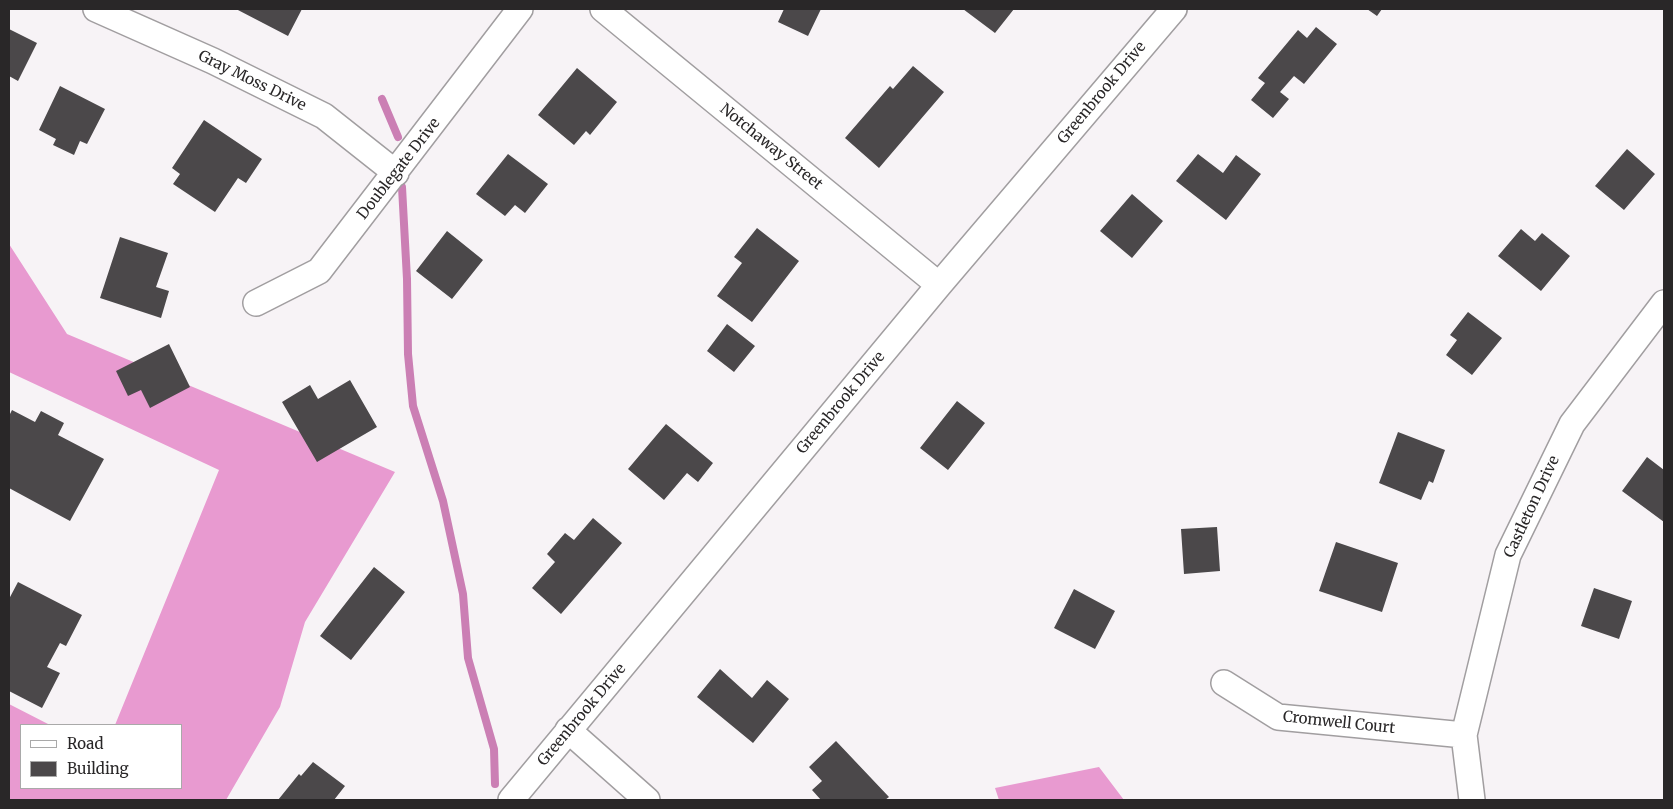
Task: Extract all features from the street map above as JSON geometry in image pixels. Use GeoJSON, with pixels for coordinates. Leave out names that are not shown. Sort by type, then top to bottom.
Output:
{"type":"FeatureCollection","features":[{"type":"Feature","properties":{"kind":"street","name":"Gray Moss Drive"},"geometry":{"type":"LineString","coordinates":[[96,9],[213,62],[324,116],[396,173]]}},
{"type":"Feature","properties":{"kind":"street","name":"Doublegate Drive"},"geometry":{"type":"LineString","coordinates":[[256,303],[319,272],[520,9]]}},
{"type":"Feature","properties":{"kind":"street","name":"Notchaway Street"},"geometry":{"type":"LineString","coordinates":[[603,9],[939,285]]}},
{"type":"Feature","properties":{"kind":"street","name":"Greenbrook Drive"},"geometry":{"type":"LineString","coordinates":[[511,800],[939,285],[1174,9]]}},
{"type":"Feature","properties":{"kind":"street","name":"Castleton Drive"},"geometry":{"type":"LineString","coordinates":[[1472,800],[1464,735],[1508,554],[1572,424],[1664,303]]}},
{"type":"Feature","properties":{"kind":"street","name":"Cromwell Court"},"geometry":{"type":"LineString","coordinates":[[1224,683],[1278,717],[1464,735]]}},
{"type":"Feature","properties":{"kind":"street"},"geometry":{"type":"LineString","coordinates":[[568,730],[647,800]]}},
{"type":"Feature","properties":{"kind":"shaded area"},"geometry":{"type":"Polygon","coordinates":[[[9,244],[67,334],[395,472],[305,622],[280,707],[226,800],[9,800],[9,704],[48,724],[20,724],[20,789],[182,789],[182,724],[115,724],[219,470],[9,372],[9,244]]]}},
{"type":"Feature","properties":{"kind":"shaded area"},"geometry":{"type":"Polygon","coordinates":[[[1099,767],[1124,800],[999,800],[995,788],[1099,767]]]}},
{"type":"Feature","properties":{"kind":"building"},"geometry":{"type":"Polygon","coordinates":[[[236,9],[302,9],[288,36],[236,9]]]}},
{"type":"Feature","properties":{"kind":"building"},"geometry":{"type":"Polygon","coordinates":[[[784,9],[821,9],[808,36],[778,22],[784,9]]]}},
{"type":"Feature","properties":{"kind":"building"},"geometry":{"type":"Polygon","coordinates":[[[963,9],[1014,9],[995,33],[963,9]]]}},
{"type":"Feature","properties":{"kind":"building"},"geometry":{"type":"Polygon","coordinates":[[[1367,9],[1382,9],[1377,16],[1367,9]]]}},
{"type":"Feature","properties":{"kind":"building"},"geometry":{"type":"Polygon","coordinates":[[[1316,27],[1337,44],[1304,84],[1294,76],[1280,92],[1289,99],[1273,118],[1251,100],[1265,83],[1258,78],[1298,30],[1307,38],[1316,27]]]}},
{"type":"Feature","properties":{"kind":"building"},"geometry":{"type":"Polygon","coordinates":[[[9,29],[37,43],[18,81],[9,76],[9,29]]]}},
{"type":"Feature","properties":{"kind":"building"},"geometry":{"type":"Polygon","coordinates":[[[913,66],[944,92],[879,168],[845,138],[890,86],[893,89],[913,66]]]}},
{"type":"Feature","properties":{"kind":"building"},"geometry":{"type":"Polygon","coordinates":[[[577,68],[617,102],[590,135],[586,131],[574,145],[538,115],[577,68]]]}},
{"type":"Feature","properties":{"kind":"building"},"geometry":{"type":"Polygon","coordinates":[[[60,86],[105,109],[87,144],[80,141],[74,155],[53,145],[56,139],[39,130],[60,86]]]}},
{"type":"Feature","properties":{"kind":"building"},"geometry":{"type":"Polygon","coordinates":[[[204,120],[262,159],[246,183],[238,178],[215,212],[173,184],[180,174],[172,168],[204,120]]]}},
{"type":"Feature","properties":{"kind":"building"},"geometry":{"type":"Polygon","coordinates":[[[1627,149],[1655,174],[1624,210],[1595,186],[1627,149]]]}},
{"type":"Feature","properties":{"kind":"building"},"geometry":{"type":"Polygon","coordinates":[[[508,154],[548,184],[525,213],[515,205],[505,216],[476,194],[508,154]]]}},
{"type":"Feature","properties":{"kind":"building"},"geometry":{"type":"Polygon","coordinates":[[[1198,154],[1223,173],[1236,155],[1261,174],[1226,220],[1176,181],[1198,154]]]}},
{"type":"Feature","properties":{"kind":"building"},"geometry":{"type":"Polygon","coordinates":[[[1132,194],[1163,221],[1132,258],[1100,231],[1132,194]]]}},
{"type":"Feature","properties":{"kind":"building"},"geometry":{"type":"Polygon","coordinates":[[[757,228],[799,261],[752,322],[717,296],[742,263],[734,257],[757,228]]]}},
{"type":"Feature","properties":{"kind":"building"},"geometry":{"type":"Polygon","coordinates":[[[1521,229],[1535,241],[1542,233],[1570,256],[1541,291],[1498,256],[1521,229]]]}},
{"type":"Feature","properties":{"kind":"building"},"geometry":{"type":"Polygon","coordinates":[[[447,231],[483,260],[452,299],[416,271],[447,231]]]}},
{"type":"Feature","properties":{"kind":"building"},"geometry":{"type":"Polygon","coordinates":[[[120,237],[168,253],[156,287],[169,291],[161,318],[100,298],[120,237]]]}},
{"type":"Feature","properties":{"kind":"building"},"geometry":{"type":"Polygon","coordinates":[[[1468,312],[1502,338],[1472,375],[1446,355],[1457,340],[1450,335],[1468,312]]]}},
{"type":"Feature","properties":{"kind":"building"},"geometry":{"type":"Polygon","coordinates":[[[727,324],[755,346],[734,372],[707,351],[727,324]]]}},
{"type":"Feature","properties":{"kind":"building"},"geometry":{"type":"Polygon","coordinates":[[[169,344],[190,387],[150,408],[141,390],[128,396],[116,371],[169,344]]]}},
{"type":"Feature","properties":{"kind":"building"},"geometry":{"type":"Polygon","coordinates":[[[350,380],[377,427],[317,462],[282,402],[310,385],[318,399],[350,380]]]}},
{"type":"Feature","properties":{"kind":"building"},"geometry":{"type":"Polygon","coordinates":[[[957,401],[985,423],[948,470],[920,448],[957,401]]]}},
{"type":"Feature","properties":{"kind":"building"},"geometry":{"type":"Polygon","coordinates":[[[12,410],[35,422],[41,411],[64,423],[58,435],[104,459],[70,521],[9,488],[9,416],[12,410]]]}},
{"type":"Feature","properties":{"kind":"building"},"geometry":{"type":"Polygon","coordinates":[[[666,424],[713,463],[698,482],[687,473],[664,500],[628,469],[666,424]]]}},
{"type":"Feature","properties":{"kind":"building"},"geometry":{"type":"Polygon","coordinates":[[[1398,432],[1445,450],[1433,483],[1429,481],[1421,500],[1379,483],[1398,432]]]}},
{"type":"Feature","properties":{"kind":"building"},"geometry":{"type":"Polygon","coordinates":[[[1647,457],[1664,470],[1664,522],[1622,491],[1647,457]]]}},
{"type":"Feature","properties":{"kind":"building"},"geometry":{"type":"Polygon","coordinates":[[[593,518],[622,543],[561,614],[532,588],[555,562],[547,554],[565,533],[574,540],[593,518]]]}},
{"type":"Feature","properties":{"kind":"building"},"geometry":{"type":"Polygon","coordinates":[[[1217,527],[1220,571],[1184,574],[1181,529],[1217,527]]]}},
{"type":"Feature","properties":{"kind":"building"},"geometry":{"type":"Polygon","coordinates":[[[1336,542],[1398,563],[1382,612],[1319,591],[1336,542]]]}},
{"type":"Feature","properties":{"kind":"building"},"geometry":{"type":"Polygon","coordinates":[[[374,567],[405,592],[351,660],[320,636],[374,567]]]}},
{"type":"Feature","properties":{"kind":"building"},"geometry":{"type":"Polygon","coordinates":[[[18,582],[82,615],[66,646],[60,643],[47,667],[60,673],[42,708],[9,691],[9,599],[18,582]]]}},
{"type":"Feature","properties":{"kind":"building"},"geometry":{"type":"Polygon","coordinates":[[[1594,588],[1632,601],[1619,639],[1581,626],[1594,588]]]}},
{"type":"Feature","properties":{"kind":"building"},"geometry":{"type":"Polygon","coordinates":[[[1074,589],[1115,611],[1095,649],[1054,628],[1074,589]]]}},
{"type":"Feature","properties":{"kind":"building"},"geometry":{"type":"Polygon","coordinates":[[[720,669],[752,698],[767,680],[789,699],[753,743],[697,697],[720,669]]]}},
{"type":"Feature","properties":{"kind":"building"},"geometry":{"type":"Polygon","coordinates":[[[836,741],[889,797],[885,800],[821,800],[812,790],[822,781],[809,767],[836,741]]]}},
{"type":"Feature","properties":{"kind":"building"},"geometry":{"type":"Polygon","coordinates":[[[313,762],[345,786],[334,800],[278,800],[299,774],[301,776],[313,762]]]}},
{"type":"Feature","properties":{"kind":"waterway"},"geometry":{"type":"LineString","coordinates":[[382,99],[398,137]]}},
{"type":"Feature","properties":{"kind":"waterway"},"geometry":{"type":"LineString","coordinates":[[402,187],[407,279],[408,354],[413,406],[443,501],[463,594],[468,658],[494,749],[495,784]]}}]}
